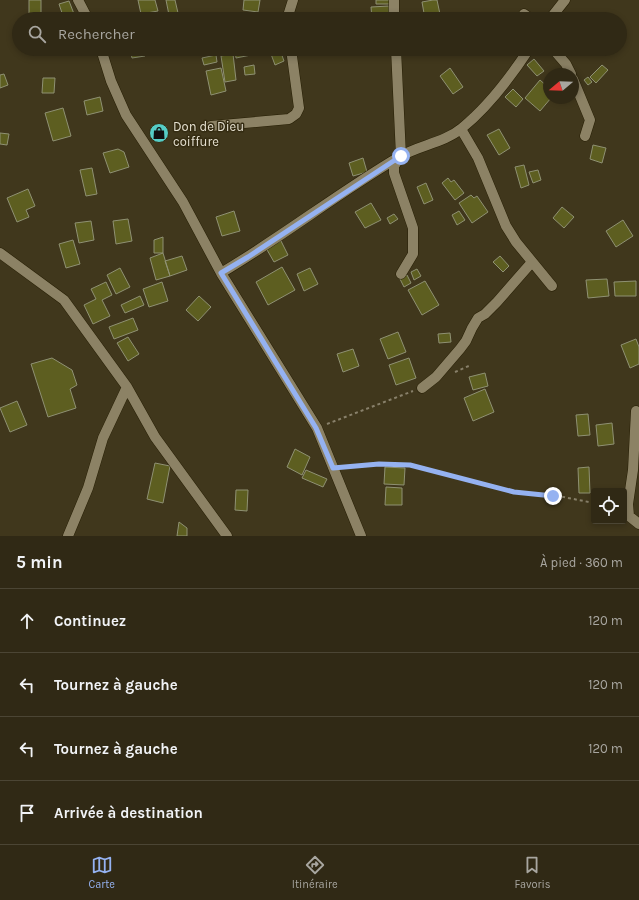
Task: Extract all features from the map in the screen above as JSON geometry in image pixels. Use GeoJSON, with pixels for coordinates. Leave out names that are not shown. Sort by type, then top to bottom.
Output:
{"type":"FeatureCollection","features":[{"type":"Feature","properties":{"kind":"street"},"geometry":{"type":"LineString","coordinates":[[78,0],[84,12]]}},
{"type":"Feature","properties":{"kind":"street"},"geometry":{"type":"LineString","coordinates":[[289,12],[293,0]]}},
{"type":"Feature","properties":{"kind":"street"},"geometry":{"type":"LineString","coordinates":[[394,0],[394,12]]}},
{"type":"Feature","properties":{"kind":"street"},"geometry":{"type":"LineString","coordinates":[[556,12],[565,0]]}},
{"type":"Feature","properties":{"kind":"street"},"geometry":{"type":"LineString","coordinates":[[103,56],[111,81],[126,115],[183,202],[221,273],[316,428],[361,536]]}},
{"type":"Feature","properties":{"kind":"street"},"geometry":{"type":"LineString","coordinates":[[211,126],[289,119],[296,114],[299,108],[292,56]]}},
{"type":"Feature","properties":{"kind":"street"},"geometry":{"type":"LineString","coordinates":[[396,56],[401,156],[394,166],[394,173],[413,228],[414,241],[413,254],[401,274]]}},
{"type":"Feature","properties":{"kind":"street"},"geometry":{"type":"LineString","coordinates":[[221,273],[248,257],[401,156],[435,143],[461,129],[487,104],[514,72],[524,56]]}},
{"type":"Feature","properties":{"kind":"street"},"geometry":{"type":"LineString","coordinates":[[559,56],[568,68]]}},
{"type":"Feature","properties":{"kind":"street"},"geometry":{"type":"LineString","coordinates":[[579,93],[590,120],[585,136]]}},
{"type":"Feature","properties":{"kind":"street"},"geometry":{"type":"LineString","coordinates":[[461,129],[478,158],[506,226],[516,242],[552,286]]}},
{"type":"Feature","properties":{"kind":"street"},"geometry":{"type":"LineString","coordinates":[[1,255],[64,300],[127,387],[155,437],[227,536]]}},
{"type":"Feature","properties":{"kind":"street"},"geometry":{"type":"LineString","coordinates":[[422,388],[436,377],[460,349],[478,318],[485,314],[532,262]]}},
{"type":"Feature","properties":{"kind":"street"},"geometry":{"type":"LineString","coordinates":[[68,536],[88,488],[104,438],[127,387]]}},
{"type":"Feature","properties":{"kind":"street"},"geometry":{"type":"LineString","coordinates":[[636,411],[633,470],[628,504],[629,516],[639,524]]}},
{"type":"Feature","properties":{"kind":"path"},"geometry":{"type":"LineString","coordinates":[[450,375],[471,365]]}},
{"type":"Feature","properties":{"kind":"path"},"geometry":{"type":"LineString","coordinates":[[316,428],[422,388]]}},
{"type":"Feature","properties":{"kind":"path"},"geometry":{"type":"LineString","coordinates":[[333,468],[379,464],[410,465],[514,492],[553,496],[591,503]]}},
{"type":"Feature","properties":{"kind":"building"},"geometry":{"type":"Polygon","coordinates":[[[29,0],[41,0],[41,12],[29,12],[29,0]]]}},
{"type":"Feature","properties":{"kind":"building"},"geometry":{"type":"Polygon","coordinates":[[[138,0],[155,0],[158,11],[141,12],[138,0]]]}},
{"type":"Feature","properties":{"kind":"building"},"geometry":{"type":"Polygon","coordinates":[[[166,0],[175,0],[178,12],[168,12],[166,0]]]}},
{"type":"Feature","properties":{"kind":"building"},"geometry":{"type":"Polygon","coordinates":[[[244,0],[260,0],[258,12],[243,10],[244,0]]]}},
{"type":"Feature","properties":{"kind":"building"},"geometry":{"type":"Polygon","coordinates":[[[376,0],[390,0],[390,4],[376,4],[376,0]]]}},
{"type":"Feature","properties":{"kind":"building"},"geometry":{"type":"Polygon","coordinates":[[[437,0],[440,12],[424,12],[422,2],[437,0]]]}},
{"type":"Feature","properties":{"kind":"building"},"geometry":{"type":"Polygon","coordinates":[[[69,1],[73,12],[62,12],[59,4],[69,1]]]}},
{"type":"Feature","properties":{"kind":"building"},"geometry":{"type":"Polygon","coordinates":[[[389,6],[389,12],[371,12],[371,7],[389,6]]]}},
{"type":"Feature","properties":{"kind":"building"},"geometry":{"type":"Polygon","coordinates":[[[132,56],[145,56],[132,58],[132,56]]]}},
{"type":"Feature","properties":{"kind":"building"},"geometry":{"type":"Polygon","coordinates":[[[216,56],[217,62],[204,65],[202,58],[216,56]]]}},
{"type":"Feature","properties":{"kind":"building"},"geometry":{"type":"Polygon","coordinates":[[[221,56],[233,56],[236,80],[225,82],[221,56]]]}},
{"type":"Feature","properties":{"kind":"building"},"geometry":{"type":"Polygon","coordinates":[[[236,56],[246,56],[236,58],[236,56]]]}},
{"type":"Feature","properties":{"kind":"building"},"geometry":{"type":"Polygon","coordinates":[[[272,56],[282,56],[284,61],[275,65],[272,56]]]}},
{"type":"Feature","properties":{"kind":"building"},"geometry":{"type":"Polygon","coordinates":[[[534,59],[543,72],[537,76],[527,65],[534,59]]]}},
{"type":"Feature","properties":{"kind":"building"},"geometry":{"type":"Polygon","coordinates":[[[254,65],[255,74],[245,75],[244,67],[254,65]]]}},
{"type":"Feature","properties":{"kind":"building"},"geometry":{"type":"Polygon","coordinates":[[[602,65],[608,70],[596,83],[590,77],[602,65]]]}},
{"type":"Feature","properties":{"kind":"building"},"geometry":{"type":"Polygon","coordinates":[[[221,68],[226,91],[211,95],[206,71],[221,68]]]}},
{"type":"Feature","properties":{"kind":"building"},"geometry":{"type":"Polygon","coordinates":[[[450,68],[463,87],[453,94],[440,76],[450,68]]]}},
{"type":"Feature","properties":{"kind":"building"},"geometry":{"type":"Polygon","coordinates":[[[4,74],[8,85],[0,88],[0,75],[4,74]]]}},
{"type":"Feature","properties":{"kind":"building"},"geometry":{"type":"Polygon","coordinates":[[[588,77],[592,82],[588,85],[584,80],[588,77]]]}},
{"type":"Feature","properties":{"kind":"building"},"geometry":{"type":"Polygon","coordinates":[[[43,78],[55,78],[54,93],[42,93],[43,78]]]}},
{"type":"Feature","properties":{"kind":"building"},"geometry":{"type":"Polygon","coordinates":[[[540,80],[543,83],[543,104],[546,104],[540,111],[525,98],[540,80]]]}},
{"type":"Feature","properties":{"kind":"building"},"geometry":{"type":"Polygon","coordinates":[[[513,89],[523,99],[516,107],[505,97],[513,89]]]}},
{"type":"Feature","properties":{"kind":"building"},"geometry":{"type":"Polygon","coordinates":[[[100,97],[103,111],[87,115],[84,101],[100,97]]]}},
{"type":"Feature","properties":{"kind":"building"},"geometry":{"type":"Polygon","coordinates":[[[63,108],[71,136],[53,141],[45,113],[63,108]]]}},
{"type":"Feature","properties":{"kind":"building"},"geometry":{"type":"Polygon","coordinates":[[[499,129],[510,148],[499,155],[487,135],[499,129]]]}},
{"type":"Feature","properties":{"kind":"building"},"geometry":{"type":"Polygon","coordinates":[[[0,133],[9,134],[7,145],[0,144],[0,133]]]}},
{"type":"Feature","properties":{"kind":"building"},"geometry":{"type":"Polygon","coordinates":[[[593,145],[606,148],[602,163],[590,159],[593,145]]]}},
{"type":"Feature","properties":{"kind":"building"},"geometry":{"type":"Polygon","coordinates":[[[118,149],[124,152],[129,167],[110,173],[103,153],[118,149]]]}},
{"type":"Feature","properties":{"kind":"building"},"geometry":{"type":"Polygon","coordinates":[[[363,158],[367,172],[353,176],[349,163],[363,158]]]}},
{"type":"Feature","properties":{"kind":"building"},"geometry":{"type":"Polygon","coordinates":[[[524,165],[529,185],[521,188],[515,167],[524,165]]]}},
{"type":"Feature","properties":{"kind":"building"},"geometry":{"type":"Polygon","coordinates":[[[92,168],[97,194],[86,196],[80,170],[92,168]]]}},
{"type":"Feature","properties":{"kind":"building"},"geometry":{"type":"Polygon","coordinates":[[[538,170],[541,180],[533,183],[529,172],[538,170]]]}},
{"type":"Feature","properties":{"kind":"building"},"geometry":{"type":"Polygon","coordinates":[[[448,178],[451,182],[454,180],[464,193],[455,200],[442,183],[448,178]]]}},
{"type":"Feature","properties":{"kind":"building"},"geometry":{"type":"Polygon","coordinates":[[[426,183],[433,200],[424,204],[417,187],[426,183]]]}},
{"type":"Feature","properties":{"kind":"building"},"geometry":{"type":"Polygon","coordinates":[[[28,189],[35,206],[26,210],[29,217],[17,222],[7,198],[28,189]]]}},
{"type":"Feature","properties":{"kind":"building"},"geometry":{"type":"Polygon","coordinates":[[[471,195],[474,198],[477,196],[488,212],[472,223],[459,203],[471,195]]]}},
{"type":"Feature","properties":{"kind":"building"},"geometry":{"type":"Polygon","coordinates":[[[371,203],[381,220],[365,228],[355,212],[371,203]]]}},
{"type":"Feature","properties":{"kind":"building"},"geometry":{"type":"Polygon","coordinates":[[[562,207],[574,217],[564,228],[553,218],[562,207]]]}},
{"type":"Feature","properties":{"kind":"building"},"geometry":{"type":"Polygon","coordinates":[[[234,211],[240,231],[222,236],[216,217],[234,211]]]}},
{"type":"Feature","properties":{"kind":"building"},"geometry":{"type":"Polygon","coordinates":[[[459,211],[465,220],[457,225],[452,215],[459,211]]]}},
{"type":"Feature","properties":{"kind":"building"},"geometry":{"type":"Polygon","coordinates":[[[394,214],[398,219],[390,224],[387,218],[394,214]]]}},
{"type":"Feature","properties":{"kind":"building"},"geometry":{"type":"Polygon","coordinates":[[[128,219],[132,241],[116,244],[113,221],[128,219]]]}},
{"type":"Feature","properties":{"kind":"building"},"geometry":{"type":"Polygon","coordinates":[[[623,220],[633,236],[616,247],[606,231],[623,220]]]}},
{"type":"Feature","properties":{"kind":"building"},"geometry":{"type":"Polygon","coordinates":[[[91,221],[94,240],[79,243],[75,223],[91,221]]]}},
{"type":"Feature","properties":{"kind":"building"},"geometry":{"type":"Polygon","coordinates":[[[163,237],[163,253],[154,253],[154,240],[163,237]]]}},
{"type":"Feature","properties":{"kind":"building"},"geometry":{"type":"Polygon","coordinates":[[[73,240],[80,264],[66,268],[59,244],[73,240]]]}},
{"type":"Feature","properties":{"kind":"building"},"geometry":{"type":"Polygon","coordinates":[[[281,241],[288,255],[274,262],[266,248],[281,241]]]}},
{"type":"Feature","properties":{"kind":"building"},"geometry":{"type":"Polygon","coordinates":[[[163,253],[170,276],[156,280],[150,258],[163,253]]]}},
{"type":"Feature","properties":{"kind":"building"},"geometry":{"type":"Polygon","coordinates":[[[182,256],[187,270],[170,276],[165,261],[182,256]]]}},
{"type":"Feature","properties":{"kind":"building"},"geometry":{"type":"Polygon","coordinates":[[[500,256],[509,266],[503,272],[493,262],[500,256]]]}},
{"type":"Feature","properties":{"kind":"building"},"geometry":{"type":"Polygon","coordinates":[[[282,267],[295,290],[268,305],[256,282],[282,267]]]}},
{"type":"Feature","properties":{"kind":"building"},"geometry":{"type":"Polygon","coordinates":[[[120,268],[130,287],[116,294],[107,275],[120,268]]]}},
{"type":"Feature","properties":{"kind":"building"},"geometry":{"type":"Polygon","coordinates":[[[310,268],[318,284],[304,291],[297,274],[310,268]]]}},
{"type":"Feature","properties":{"kind":"building"},"geometry":{"type":"Polygon","coordinates":[[[417,269],[421,276],[414,280],[411,272],[417,269]]]}},
{"type":"Feature","properties":{"kind":"building"},"geometry":{"type":"Polygon","coordinates":[[[407,275],[411,283],[404,287],[400,279],[407,275]]]}},
{"type":"Feature","properties":{"kind":"building"},"geometry":{"type":"Polygon","coordinates":[[[607,279],[609,296],[588,298],[586,280],[607,279]]]}},
{"type":"Feature","properties":{"kind":"building"},"geometry":{"type":"Polygon","coordinates":[[[425,281],[439,305],[422,315],[408,290],[425,281]]]}},
{"type":"Feature","properties":{"kind":"building"},"geometry":{"type":"Polygon","coordinates":[[[636,281],[636,296],[615,296],[614,282],[636,281]]]}},
{"type":"Feature","properties":{"kind":"building"},"geometry":{"type":"Polygon","coordinates":[[[106,282],[112,295],[102,300],[110,316],[93,324],[84,305],[96,299],[91,289],[106,282]]]}},
{"type":"Feature","properties":{"kind":"building"},"geometry":{"type":"Polygon","coordinates":[[[162,282],[168,301],[149,307],[143,289],[162,282]]]}},
{"type":"Feature","properties":{"kind":"building"},"geometry":{"type":"Polygon","coordinates":[[[140,296],[144,305],[125,313],[121,305],[140,296]]]}},
{"type":"Feature","properties":{"kind":"building"},"geometry":{"type":"Polygon","coordinates":[[[199,296],[211,307],[198,321],[186,310],[199,296]]]}},
{"type":"Feature","properties":{"kind":"building"},"geometry":{"type":"Polygon","coordinates":[[[133,318],[138,330],[114,339],[109,327],[133,318]]]}},
{"type":"Feature","properties":{"kind":"building"},"geometry":{"type":"Polygon","coordinates":[[[398,332],[406,352],[388,359],[380,339],[398,332]]]}},
{"type":"Feature","properties":{"kind":"building"},"geometry":{"type":"Polygon","coordinates":[[[450,333],[451,342],[439,343],[438,334],[450,333]]]}},
{"type":"Feature","properties":{"kind":"building"},"geometry":{"type":"Polygon","coordinates":[[[128,337],[139,354],[128,361],[117,343],[128,337]]]}},
{"type":"Feature","properties":{"kind":"building"},"geometry":{"type":"Polygon","coordinates":[[[636,339],[639,347],[639,364],[630,368],[621,345],[636,339]]]}},
{"type":"Feature","properties":{"kind":"building"},"geometry":{"type":"Polygon","coordinates":[[[353,349],[359,366],[343,372],[337,354],[353,349]]]}},
{"type":"Feature","properties":{"kind":"building"},"geometry":{"type":"Polygon","coordinates":[[[52,358],[72,370],[77,385],[70,389],[76,408],[48,417],[31,364],[52,358]]]}},
{"type":"Feature","properties":{"kind":"building"},"geometry":{"type":"Polygon","coordinates":[[[409,358],[416,378],[396,385],[389,365],[409,358]]]}},
{"type":"Feature","properties":{"kind":"building"},"geometry":{"type":"Polygon","coordinates":[[[485,373],[488,386],[473,390],[469,377],[485,373]]]}},
{"type":"Feature","properties":{"kind":"building"},"geometry":{"type":"Polygon","coordinates":[[[485,389],[494,412],[473,421],[464,398],[485,389]]]}},
{"type":"Feature","properties":{"kind":"building"},"geometry":{"type":"Polygon","coordinates":[[[17,401],[27,425],[10,432],[0,408],[17,401]]]}},
{"type":"Feature","properties":{"kind":"building"},"geometry":{"type":"Polygon","coordinates":[[[588,414],[590,435],[578,436],[576,415],[588,414]]]}},
{"type":"Feature","properties":{"kind":"building"},"geometry":{"type":"Polygon","coordinates":[[[612,423],[614,444],[598,446],[596,425],[612,423]]]}},
{"type":"Feature","properties":{"kind":"building"},"geometry":{"type":"Polygon","coordinates":[[[295,449],[310,457],[302,475],[287,467],[295,449]]]}},
{"type":"Feature","properties":{"kind":"building"},"geometry":{"type":"Polygon","coordinates":[[[155,463],[170,466],[163,503],[147,499],[155,463]]]}},
{"type":"Feature","properties":{"kind":"building"},"geometry":{"type":"Polygon","coordinates":[[[385,467],[405,468],[404,485],[384,484],[385,467]]]}},
{"type":"Feature","properties":{"kind":"building"},"geometry":{"type":"Polygon","coordinates":[[[589,467],[590,493],[579,493],[578,468],[589,467]]]}},
{"type":"Feature","properties":{"kind":"building"},"geometry":{"type":"Polygon","coordinates":[[[306,470],[327,479],[323,487],[302,478],[306,470]]]}},
{"type":"Feature","properties":{"kind":"building"},"geometry":{"type":"Polygon","coordinates":[[[386,487],[402,488],[402,505],[385,505],[386,487]]]}},
{"type":"Feature","properties":{"kind":"building"},"geometry":{"type":"Polygon","coordinates":[[[236,490],[248,490],[247,511],[235,510],[236,490]]]}},
{"type":"Feature","properties":{"kind":"building"},"geometry":{"type":"Polygon","coordinates":[[[179,522],[187,528],[187,536],[177,536],[179,522]]]}},
{"type":"Feature","properties":{"kind":"place","name":"Don de Dieu coiffure"},"geometry":{"type":"Point","coordinates":[159,133]}},
{"type":"Feature","properties":{"kind":"route"},"geometry":{"type":"LineString","coordinates":[[401,156],[248,257],[221,273],[316,428],[333,468],[379,464],[410,465],[514,492],[553,496]]}}]}
